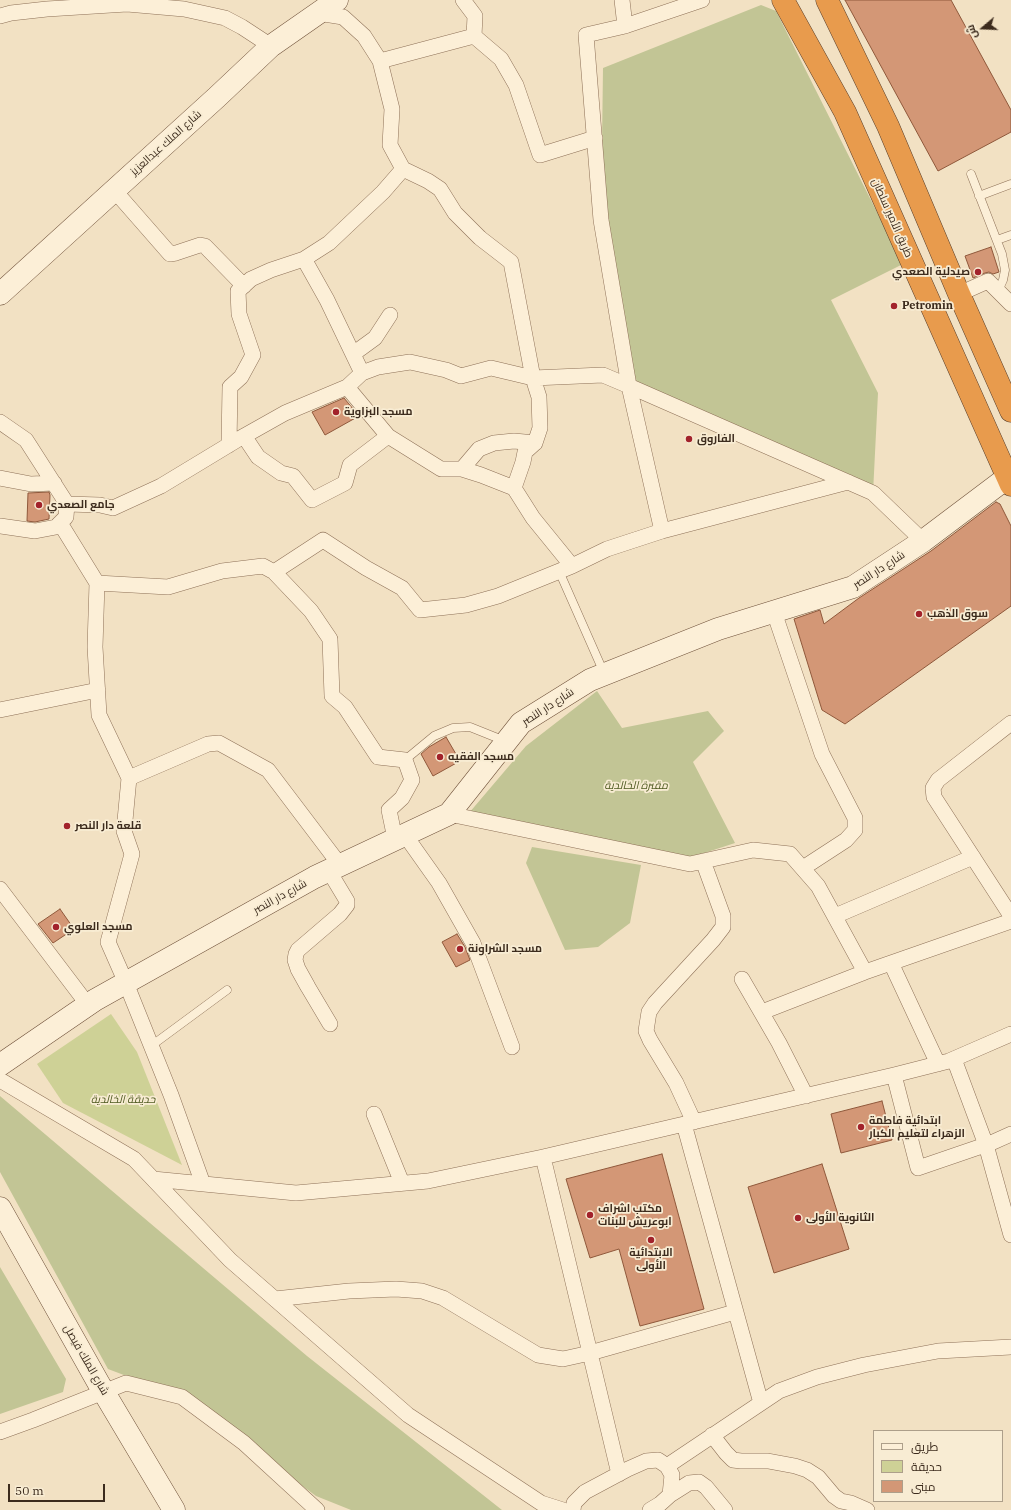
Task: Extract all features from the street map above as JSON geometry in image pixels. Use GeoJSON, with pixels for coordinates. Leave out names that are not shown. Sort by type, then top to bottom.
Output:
{"type":"FeatureCollection","features":[{"type":"Feature","properties":{"kind":"highway","name":"طريق الأمير سلطان"},"geometry":{"type":"LineString","coordinates":[[784,0],[845,112],[1009,481]]}},
{"type":"Feature","properties":{"kind":"highway"},"geometry":{"type":"LineString","coordinates":[[827,0],[888,126],[959,294],[1011,411]]}},
{"type":"Feature","properties":{"kind":"street","name":"شارع الملك عبدالعزيز"},"geometry":{"type":"LineString","coordinates":[[0,294],[271,46],[337,0]]}},
{"type":"Feature","properties":{"kind":"street"},"geometry":{"type":"LineString","coordinates":[[463,0],[474,16],[474,36],[501,59],[516,85],[540,155],[595,138]]}},
{"type":"Feature","properties":{"kind":"street"},"geometry":{"type":"LineString","coordinates":[[622,0],[625,26]]}},
{"type":"Feature","properties":{"kind":"street"},"geometry":{"type":"LineString","coordinates":[[662,531],[629,386],[601,220],[586,35],[625,26],[702,0]]}},
{"type":"Feature","properties":{"kind":"street"},"geometry":{"type":"LineString","coordinates":[[0,16],[11,13],[90,3],[127,4],[184,9],[224,18],[242,27],[271,46]]}},
{"type":"Feature","properties":{"kind":"street"},"geometry":{"type":"LineString","coordinates":[[318,13],[343,17],[364,36],[380,61],[392,109],[390,145],[403,169],[428,181],[440,189],[455,213],[480,238],[511,262],[533,378],[539,397],[540,428],[535,443],[525,452],[514,488]]}},
{"type":"Feature","properties":{"kind":"street"},"geometry":{"type":"LineString","coordinates":[[380,61],[474,36]]}},
{"type":"Feature","properties":{"kind":"street"},"geometry":{"type":"LineString","coordinates":[[229,445],[230,387],[241,377],[254,355],[239,314],[238,291],[251,279],[271,270],[304,259],[328,243],[383,192],[403,169]]}},
{"type":"Feature","properties":{"kind":"street"},"geometry":{"type":"LineString","coordinates":[[114,190],[170,254],[176,254],[200,245],[204,246],[244,286]]}},
{"type":"Feature","properties":{"kind":"street"},"geometry":{"type":"LineString","coordinates":[[304,259],[327,300],[362,373]]}},
{"type":"Feature","properties":{"kind":"street"},"geometry":{"type":"LineString","coordinates":[[959,294],[988,281],[1011,304]]}},
{"type":"Feature","properties":{"kind":"street"},"geometry":{"type":"LineString","coordinates":[[353,354],[376,338],[390,315]]}},
{"type":"Feature","properties":{"kind":"street"},"geometry":{"type":"LineString","coordinates":[[67,504],[100,505],[113,508],[161,486],[244,436],[286,413],[347,387],[362,373],[378,367],[410,362],[446,370],[461,376],[491,368],[533,378],[603,375],[873,493],[923,541]]}},
{"type":"Feature","properties":{"kind":"street"},"geometry":{"type":"LineString","coordinates":[[347,387],[388,436],[441,469],[462,469],[481,474],[514,488],[566,568]]}},
{"type":"Feature","properties":{"kind":"street"},"geometry":{"type":"LineString","coordinates":[[0,422],[26,440],[67,504],[66,518],[56,527],[35,531],[0,526]]}},
{"type":"Feature","properties":{"kind":"street"},"geometry":{"type":"LineString","coordinates":[[244,436],[258,457],[281,473],[293,476],[312,500],[344,483],[350,465],[388,436]]}},
{"type":"Feature","properties":{"kind":"street"},"geometry":{"type":"LineString","coordinates":[[462,469],[479,449],[494,443],[514,441],[535,443]]}},
{"type":"Feature","properties":{"kind":"street"},"geometry":{"type":"LineString","coordinates":[[0,478],[31,484],[54,483]]}},
{"type":"Feature","properties":{"kind":"street","name":"شارع دار النصر"},"geometry":{"type":"LineString","coordinates":[[0,1065],[88,1005],[126,983],[334,868],[449,814],[521,723],[590,680],[718,629],[853,587],[923,541],[1009,481]]}},
{"type":"Feature","properties":{"kind":"street"},"geometry":{"type":"LineString","coordinates":[[274,572],[323,540],[366,568],[402,588],[420,610],[466,605],[498,596],[566,568],[607,549],[662,531],[848,482]]}},
{"type":"Feature","properties":{"kind":"street"},"geometry":{"type":"LineString","coordinates":[[60,523],[97,583],[95,647],[99,715],[129,778],[124,831],[132,854],[108,942],[171,1095],[203,1184]]}},
{"type":"Feature","properties":{"kind":"street"},"geometry":{"type":"LineString","coordinates":[[97,583],[168,588],[222,571],[263,566],[274,572],[311,611],[330,639],[332,696],[345,707],[378,757],[406,760],[412,780],[402,798],[389,810],[400,837],[439,883],[473,943],[512,1047]]}},
{"type":"Feature","properties":{"kind":"street"},"geometry":{"type":"LineString","coordinates":[[774,612],[822,754],[855,818],[855,830],[846,840],[802,868]]}},
{"type":"Feature","properties":{"kind":"street"},"geometry":{"type":"LineString","coordinates":[[0,710],[98,690]]}},
{"type":"Feature","properties":{"kind":"street"},"geometry":{"type":"LineString","coordinates":[[1011,723],[938,780],[933,788],[934,797],[1011,916]]}},
{"type":"Feature","properties":{"kind":"street"},"geometry":{"type":"LineString","coordinates":[[129,778],[208,744],[219,743],[268,770],[334,868],[347,901],[347,905],[340,914],[298,950],[295,960],[298,969],[330,1024]]}},
{"type":"Feature","properties":{"kind":"street"},"geometry":{"type":"LineString","coordinates":[[449,814],[690,864],[753,850],[790,854],[818,886],[865,972]]}},
{"type":"Feature","properties":{"kind":"street"},"geometry":{"type":"LineString","coordinates":[[834,916],[973,857]]}},
{"type":"Feature","properties":{"kind":"street"},"geometry":{"type":"LineString","coordinates":[[703,861],[721,911],[723,927],[714,940],[654,1003],[649,1012],[646,1031],[676,1083],[689,1123],[735,1312],[761,1403]]}},
{"type":"Feature","properties":{"kind":"street"},"geometry":{"type":"LineString","coordinates":[[0,889],[88,1005]]}},
{"type":"Feature","properties":{"kind":"street"},"geometry":{"type":"LineString","coordinates":[[762,1012],[865,972],[1011,922]]}},
{"type":"Feature","properties":{"kind":"street"},"geometry":{"type":"LineString","coordinates":[[891,963],[938,1064]]}},
{"type":"Feature","properties":{"kind":"street"},"geometry":{"type":"LineString","coordinates":[[742,979],[762,1012],[806,1096]]}},
{"type":"Feature","properties":{"kind":"street"},"geometry":{"type":"LineString","coordinates":[[153,1179],[296,1193],[428,1181],[543,1157],[938,1064],[954,1059],[1011,1034]]}},
{"type":"Feature","properties":{"kind":"street"},"geometry":{"type":"LineString","coordinates":[[954,1059],[986,1145],[1011,1235]]}},
{"type":"Feature","properties":{"kind":"street"},"geometry":{"type":"LineString","coordinates":[[894,1075],[918,1168],[986,1145],[1011,1134]]}},
{"type":"Feature","properties":{"kind":"street"},"geometry":{"type":"LineString","coordinates":[[0,1080],[134,1159],[230,1260],[408,1415],[541,1503],[563,1510]]}},
{"type":"Feature","properties":{"kind":"street"},"geometry":{"type":"LineString","coordinates":[[374,1114],[402,1183]]}},
{"type":"Feature","properties":{"kind":"street"},"geometry":{"type":"LineString","coordinates":[[543,1157],[619,1474]]}},
{"type":"Feature","properties":{"kind":"street","name":"شارع الملك فيصل"},"geometry":{"type":"LineString","coordinates":[[0,1208],[97,1395],[174,1510]]}},
{"type":"Feature","properties":{"kind":"street"},"geometry":{"type":"LineString","coordinates":[[0,1240],[97,1395],[156,1510]]}},
{"type":"Feature","properties":{"kind":"street"},"geometry":{"type":"LineString","coordinates":[[275,1299],[349,1291],[396,1289],[422,1291],[443,1298],[538,1355],[563,1359],[590,1353],[735,1312]]}},
{"type":"Feature","properties":{"kind":"street"},"geometry":{"type":"LineString","coordinates":[[666,1466],[779,1391],[817,1377],[864,1365],[938,1351],[1011,1347]]}},
{"type":"Feature","properties":{"kind":"street"},"geometry":{"type":"LineString","coordinates":[[0,1432],[126,1383],[182,1397],[244,1442],[317,1510]]}},
{"type":"Feature","properties":{"kind":"street"},"geometry":{"type":"LineString","coordinates":[[712,1435],[733,1460],[768,1461],[807,1470],[818,1477],[834,1496],[841,1501],[851,1503],[867,1510]]}},
{"type":"Feature","properties":{"kind":"street"},"geometry":{"type":"LineString","coordinates":[[573,1510],[574,1503],[585,1492],[646,1461],[658,1460],[666,1466],[672,1475],[670,1495]]}},
{"type":"Feature","properties":{"kind":"street"},"geometry":{"type":"LineString","coordinates":[[650,1510],[689,1483],[699,1482],[706,1487],[725,1510]]}},
{"type":"Feature","properties":{"kind":"lane"},"geometry":{"type":"LineString","coordinates":[[971,174],[1002,254],[1005,270],[1003,280],[998,291]]}},
{"type":"Feature","properties":{"kind":"lane"},"geometry":{"type":"LineString","coordinates":[[979,196],[1011,184]]}},
{"type":"Feature","properties":{"kind":"lane"},"geometry":{"type":"LineString","coordinates":[[996,240],[1011,235]]}},
{"type":"Feature","properties":{"kind":"lane"},"geometry":{"type":"LineString","coordinates":[[566,568],[604,674]]}},
{"type":"Feature","properties":{"kind":"lane"},"geometry":{"type":"LineString","coordinates":[[406,760],[434,736],[453,728],[470,727],[506,742]]}},
{"type":"Feature","properties":{"kind":"lane"},"geometry":{"type":"LineString","coordinates":[[151,1046],[226,990]]}},
{"type":"Feature","properties":{"kind":"green space"},"geometry":{"type":"Polygon","coordinates":[[[761,5],[776,11],[903,264],[831,300],[878,393],[873,493],[629,386],[601,220],[603,68],[761,5]]]}},
{"type":"Feature","properties":{"kind":"green space","name":"مقبرة الخالدية"},"geometry":{"type":"Polygon","coordinates":[[[597,691],[622,728],[708,711],[724,731],[693,762],[735,843],[689,858],[469,813],[526,746],[597,691]]]}},
{"type":"Feature","properties":{"kind":"green space"},"geometry":{"type":"Polygon","coordinates":[[[532,847],[641,865],[630,923],[598,947],[565,950],[526,863],[532,847]]]}},
{"type":"Feature","properties":{"kind":"green space","name":"حديقة الخالدية"},"geometry":{"type":"Polygon","coordinates":[[[111,1014],[137,1052],[182,1165],[63,1103],[37,1064],[111,1014]]]}},
{"type":"Feature","properties":{"kind":"green space"},"geometry":{"type":"Polygon","coordinates":[[[0,1096],[307,1356],[502,1510],[351,1510],[316,1496],[182,1397],[108,1369],[0,1172],[0,1096]]]}},
{"type":"Feature","properties":{"kind":"green space"},"geometry":{"type":"Polygon","coordinates":[[[0,1267],[66,1379],[63,1392],[0,1414],[0,1267]]]}},
{"type":"Feature","properties":{"kind":"building"},"geometry":{"type":"Polygon","coordinates":[[[845,0],[951,0],[1011,110],[1011,132],[938,171],[845,0]]]}},
{"type":"Feature","properties":{"kind":"building"},"geometry":{"type":"Polygon","coordinates":[[[991,247],[999,272],[993,274],[989,272],[973,278],[965,256],[991,247]]]}},
{"type":"Feature","properties":{"kind":"building","name":"مسجد البزاوية"},"geometry":{"type":"Polygon","coordinates":[[[344,398],[359,416],[325,435],[312,412],[344,398]]]}},
{"type":"Feature","properties":{"kind":"building","name":"جامع الصعدي"},"geometry":{"type":"Polygon","coordinates":[[[49,492],[49,519],[35,522],[27,521],[28,493],[49,492]]]}},
{"type":"Feature","properties":{"kind":"building","name":"سوق الذهب"},"geometry":{"type":"Polygon","coordinates":[[[996,502],[1000,504],[1011,526],[1011,606],[845,724],[822,710],[794,619],[820,610],[824,624],[859,598],[931,551],[996,502]]]}},
{"type":"Feature","properties":{"kind":"building","name":"مسجد الفقيه"},"geometry":{"type":"Polygon","coordinates":[[[446,737],[460,761],[433,776],[421,754],[429,747],[446,737]]]}},
{"type":"Feature","properties":{"kind":"building","name":"مسجد العلوي"},"geometry":{"type":"Polygon","coordinates":[[[60,909],[74,929],[53,943],[38,924],[60,909]]]}},
{"type":"Feature","properties":{"kind":"building","name":"مسجد الشراونة"},"geometry":{"type":"Polygon","coordinates":[[[457,934],[465,947],[470,960],[456,967],[442,942],[457,934]]]}},
{"type":"Feature","properties":{"kind":"building","name":"ابتدائية فاطمة الزهراء لتعليم الكبار"},"geometry":{"type":"Polygon","coordinates":[[[882,1101],[892,1140],[841,1153],[831,1114],[882,1101]]]}},
{"type":"Feature","properties":{"kind":"building","name":"الابتدائية الأولى"},"geometry":{"type":"Polygon","coordinates":[[[662,1154],[704,1309],[640,1326],[619,1249],[590,1258],[566,1179],[662,1154]]]}},
{"type":"Feature","properties":{"kind":"building","name":"الثانوية الأولى"},"geometry":{"type":"Polygon","coordinates":[[[822,1164],[849,1249],[774,1273],[748,1187],[822,1164]]]}},
{"type":"Feature","properties":{"kind":"place","name":"صيدلية الصعدي"},"geometry":{"type":"Point","coordinates":[978,272]}},
{"type":"Feature","properties":{"kind":"place","name":"Petromin"},"geometry":{"type":"Point","coordinates":[894,306]}},
{"type":"Feature","properties":{"kind":"place","name":"مسجد البزاوية"},"geometry":{"type":"Point","coordinates":[336,412]}},
{"type":"Feature","properties":{"kind":"place","name":"الفاروق"},"geometry":{"type":"Point","coordinates":[689,439]}},
{"type":"Feature","properties":{"kind":"place","name":"جامع الصعدي"},"geometry":{"type":"Point","coordinates":[39,505]}},
{"type":"Feature","properties":{"kind":"place","name":"سوق الذهب"},"geometry":{"type":"Point","coordinates":[919,614]}},
{"type":"Feature","properties":{"kind":"place","name":"مسجد الفقيه"},"geometry":{"type":"Point","coordinates":[440,757]}},
{"type":"Feature","properties":{"kind":"place","name":"قلعة دار النصر"},"geometry":{"type":"Point","coordinates":[67,826]}},
{"type":"Feature","properties":{"kind":"place","name":"مسجد العلوي"},"geometry":{"type":"Point","coordinates":[56,927]}},
{"type":"Feature","properties":{"kind":"place","name":"مسجد الشراونة"},"geometry":{"type":"Point","coordinates":[460,949]}},
{"type":"Feature","properties":{"kind":"place","name":"ابتدائية فاطمة الزهراء لتعليم الكبار"},"geometry":{"type":"Point","coordinates":[861,1127]}},
{"type":"Feature","properties":{"kind":"place","name":"مكتب اشراف ابوعريش للبنات"},"geometry":{"type":"Point","coordinates":[590,1215]}},
{"type":"Feature","properties":{"kind":"place","name":"الثانوية الأولى"},"geometry":{"type":"Point","coordinates":[798,1218]}},
{"type":"Feature","properties":{"kind":"place","name":"الابتدائية الأولى"},"geometry":{"type":"Point","coordinates":[651,1240]}}]}
